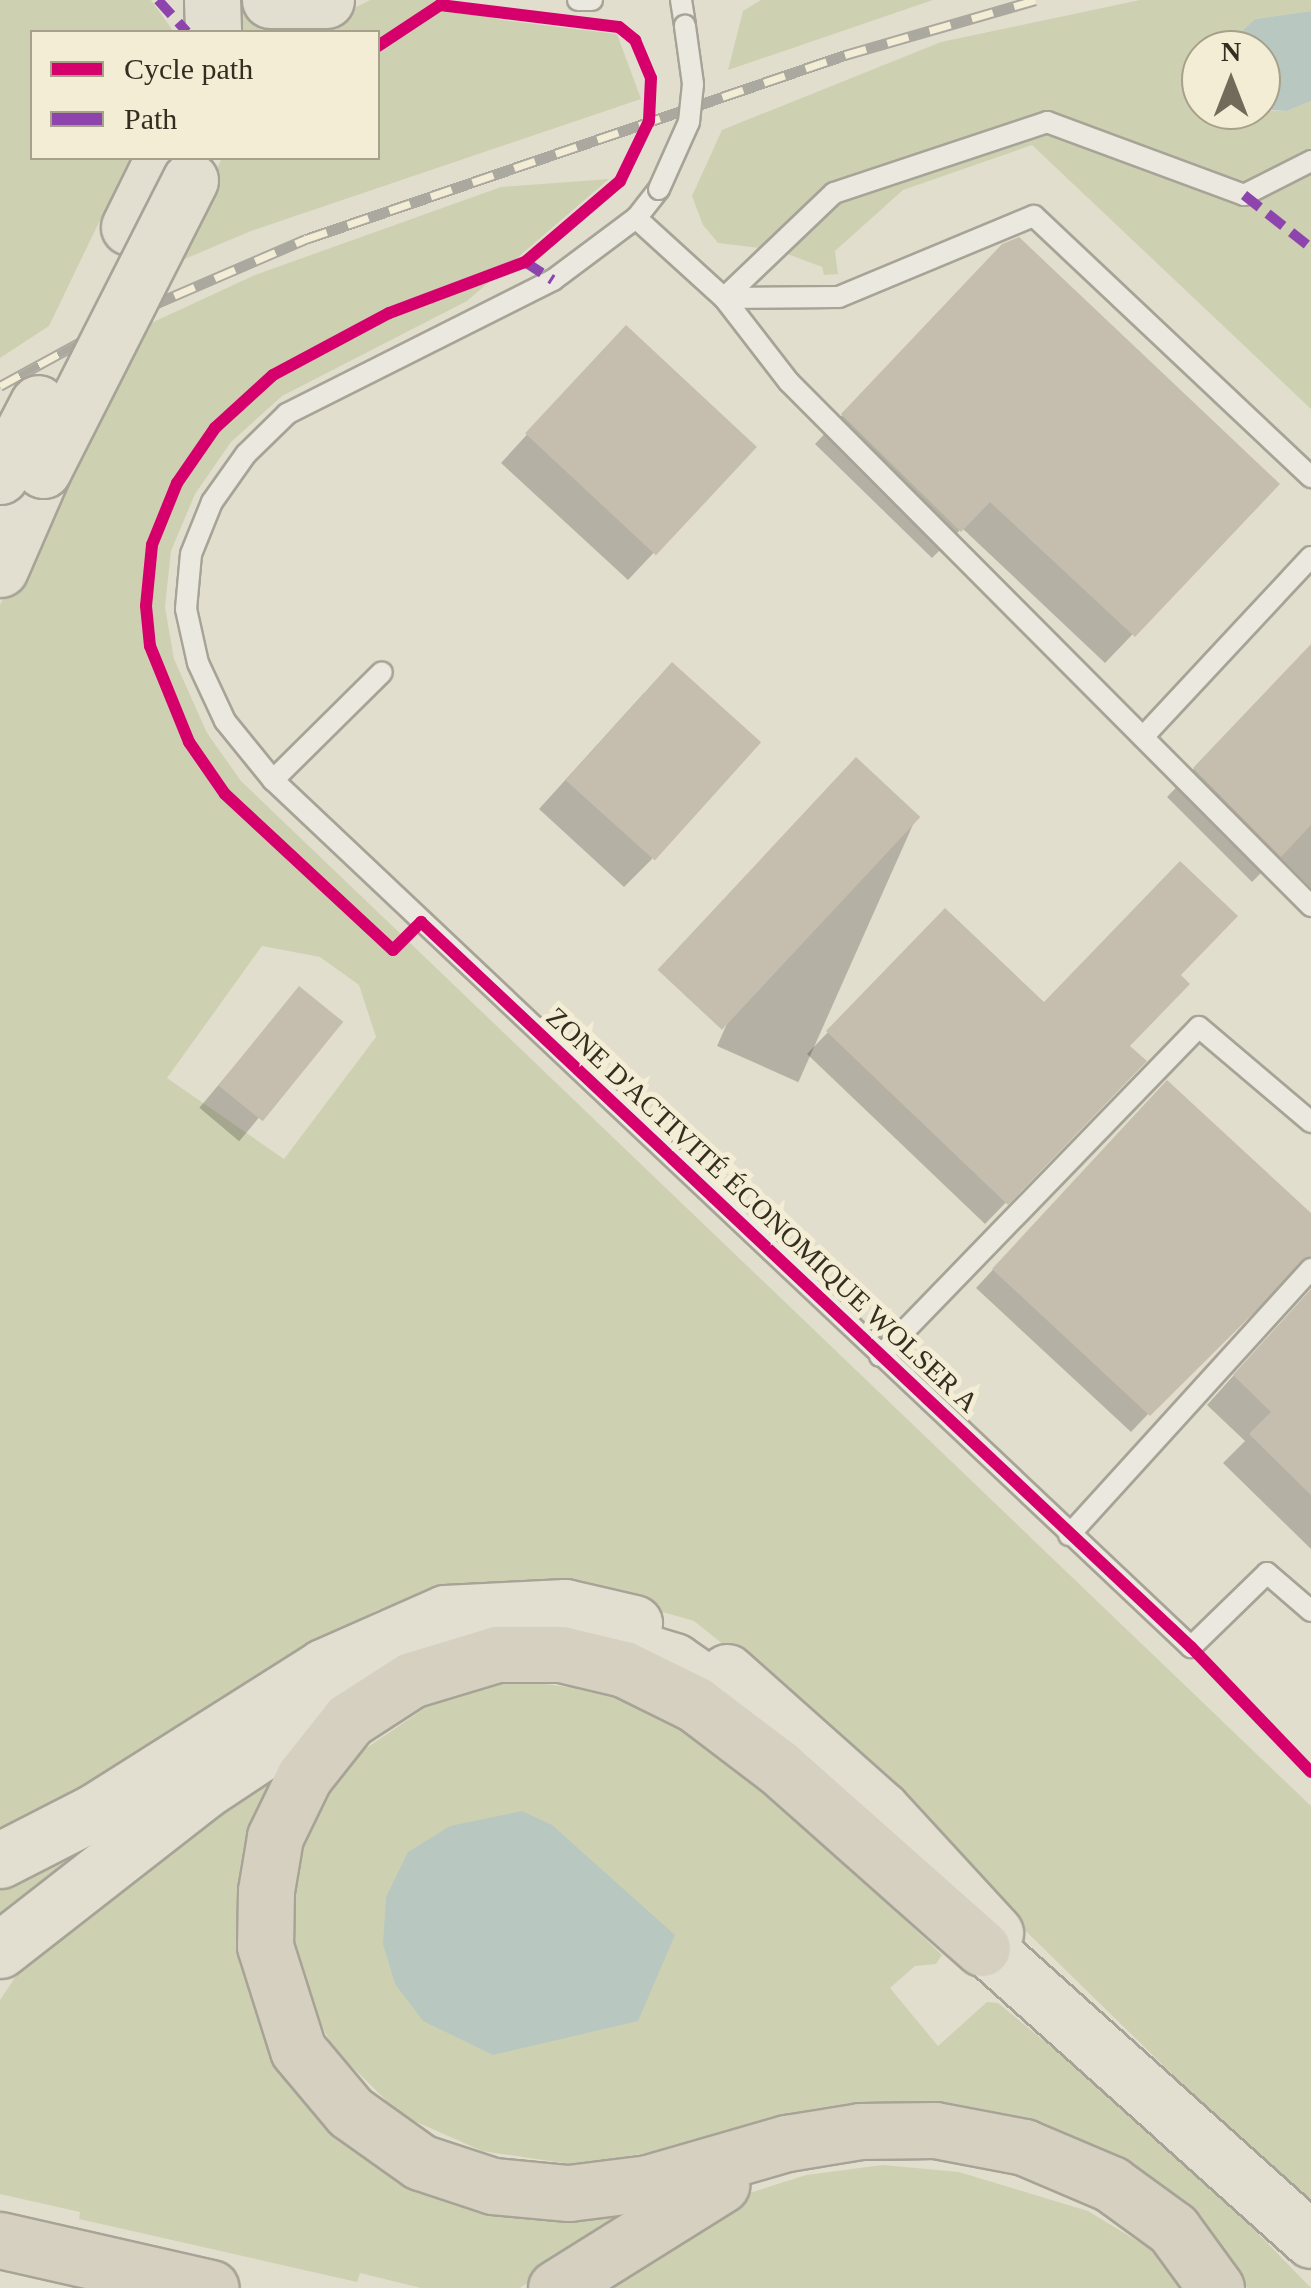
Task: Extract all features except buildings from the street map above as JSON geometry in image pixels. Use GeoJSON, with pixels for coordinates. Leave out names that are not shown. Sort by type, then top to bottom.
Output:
{"type":"FeatureCollection","features":[{"type":"Feature","properties":{"kind":"highway"},"geometry":{"type":"LineString","coordinates":[[982,1948],[778,1767],[694,1704],[624,1669],[561,1654],[497,1654],[411,1680],[349,1720],[304,1777],[275,1837],[266,1890],[265,1946],[298,2050],[350,2112],[420,2162],[494,2186],[569,2193],[648,2183],[787,2143],[860,2131],[935,2130],[1024,2147],[1110,2184],[1173,2229],[1215,2288]]}},
{"type":"Feature","properties":{"kind":"highway"},"geometry":{"type":"LineString","coordinates":[[556,2288],[724,2183],[798,2160],[880,2147],[958,2149],[1096,2197],[1162,2241],[1215,2288]]}},
{"type":"Feature","properties":{"kind":"highway"},"geometry":{"type":"LineString","coordinates":[[5,2241],[212,2288]]}},
{"type":"Feature","properties":{"kind":"main road"},"geometry":{"type":"LineString","coordinates":[[212,0],[212,30]]}},
{"type":"Feature","properties":{"kind":"main road"},"geometry":{"type":"LineString","coordinates":[[0,569],[21,473],[129,227],[185,165]]}},
{"type":"Feature","properties":{"kind":"main road"},"geometry":{"type":"LineString","coordinates":[[21,473],[185,165]]}},
{"type":"Feature","properties":{"kind":"main road"},"geometry":{"type":"LineString","coordinates":[[0,1860],[94,1812],[323,1666],[384,1636],[446,1613],[565,1607],[628,1621],[693,1648],[752,1690],[882,1810],[1084,2029],[1311,2240]]}},
{"type":"Feature","properties":{"kind":"main road"},"geometry":{"type":"LineString","coordinates":[[0,1950],[202,1792],[393,1665],[500,1631],[550,1630],[606,1638],[674,1661],[728,1696],[982,1948],[1084,2029]]}},
{"type":"Feature","properties":{"kind":"lane"},"geometry":{"type":"LineString","coordinates":[[578,0],[592,0]]}},
{"type":"Feature","properties":{"kind":"lane","name":"ZONE D'ACTIVITÉ ÉCONOMIQUE WOLSER A"},"geometry":{"type":"LineString","coordinates":[[681,0],[692,84],[688,122],[659,189],[636,218],[553,280],[288,414],[246,454],[212,502],[191,554],[186,609],[198,662],[225,722],[272,780],[1191,1647],[1267,1573],[1311,1611]]}},
{"type":"Feature","properties":{"kind":"lane"},"geometry":{"type":"LineString","coordinates":[[724,298],[834,193],[1047,122],[1244,195],[1311,161]]}},
{"type":"Feature","properties":{"kind":"lane"},"geometry":{"type":"LineString","coordinates":[[724,298],[839,298],[1034,216],[1311,477]]}},
{"type":"Feature","properties":{"kind":"lane"},"geometry":{"type":"LineString","coordinates":[[636,218],[724,298],[789,382],[1311,906]]}},
{"type":"Feature","properties":{"kind":"lane"},"geometry":{"type":"LineString","coordinates":[[1143,738],[1311,557]]}},
{"type":"Feature","properties":{"kind":"lane"},"geometry":{"type":"LineString","coordinates":[[272,780],[382,672]]}},
{"type":"Feature","properties":{"kind":"lane"},"geometry":{"type":"LineString","coordinates":[[880,1356],[1199,1026],[1311,1122]]}},
{"type":"Feature","properties":{"kind":"lane"},"geometry":{"type":"LineString","coordinates":[[1069,1535],[1311,1269]]}},
{"type":"Feature","properties":{"kind":"green space"},"geometry":{"type":"Polygon","coordinates":[[[0,0],[151,0],[173,30],[30,30],[30,160],[129,160],[49,326],[0,358],[0,0]]]}},
{"type":"Feature","properties":{"kind":"green space"},"geometry":{"type":"Polygon","coordinates":[[[370,0],[440,0],[501,20],[617,34],[641,99],[251,231],[168,266],[221,160],[380,160],[380,30],[225,30],[230,10],[345,13],[370,0]]]}},
{"type":"Feature","properties":{"kind":"green space"},"geometry":{"type":"Polygon","coordinates":[[[761,0],[933,0],[728,70],[743,11],[761,0]]]}},
{"type":"Feature","properties":{"kind":"green space"},"geometry":{"type":"Polygon","coordinates":[[[1140,0],[1311,0],[1311,11],[1255,19],[1243,30],[1181,30],[1181,130],[1281,130],[1281,111],[1311,101],[1311,409],[1032,145],[903,190],[835,251],[838,274],[824,275],[822,267],[777,250],[718,243],[703,225],[692,196],[722,130],[941,42],[1140,0]]]}},
{"type":"Feature","properties":{"kind":"green space"},"geometry":{"type":"Polygon","coordinates":[[[609,179],[467,301],[282,396],[231,442],[195,494],[171,551],[165,607],[174,659],[207,733],[241,781],[1311,1806],[1311,2199],[1216,2117],[772,1683],[694,1621],[596,1593],[493,1585],[377,1610],[0,1841],[0,605],[136,330],[255,275],[501,187],[609,179]],[[262,946],[167,1078],[284,1159],[376,1037],[359,985],[320,957],[262,946]]]}},
{"type":"Feature","properties":{"kind":"green space"},"geometry":{"type":"Polygon","coordinates":[[[514,1680],[601,1691],[685,1732],[797,1818],[942,1955],[936,1964],[915,1966],[890,1988],[938,2046],[987,2002],[998,2003],[1178,2151],[1311,2288],[1247,2288],[1221,2254],[1115,2162],[669,2149],[577,2165],[482,2151],[401,2115],[334,2049],[306,1996],[291,1930],[299,1860],[327,1785],[359,1753],[434,1702],[514,1680]]]}},
{"type":"Feature","properties":{"kind":"green space"},"geometry":{"type":"Polygon","coordinates":[[[271,1777],[257,1843],[332,2122],[609,2205],[621,2217],[520,2288],[421,2288],[360,2273],[357,2282],[79,2219],[80,2212],[0,2194],[0,2000],[20,1970],[271,1777]]]}},
{"type":"Feature","properties":{"kind":"green space"},"geometry":{"type":"Polygon","coordinates":[[[88,1847],[0,1931],[0,1888],[88,1847]]]}},
{"type":"Feature","properties":{"kind":"green space"},"geometry":{"type":"Polygon","coordinates":[[[883,2165],[959,2172],[1088,2211],[1154,2251],[1192,2288],[584,2288],[731,2199],[806,2175],[883,2165]]]}},
{"type":"Feature","properties":{"kind":"shaded area"},"geometry":{"type":"Polygon","coordinates":[[[1311,11],[1311,101],[1281,111],[1281,30],[1243,30],[1255,19],[1311,11]]]}},
{"type":"Feature","properties":{"kind":"shaded area"},"geometry":{"type":"Polygon","coordinates":[[[522,1811],[552,1825],[675,1935],[638,2021],[493,2055],[423,2021],[395,1984],[383,1944],[386,1897],[408,1852],[450,1826],[522,1811]]]}},
{"type":"Feature","properties":{"kind":"railway"},"geometry":{"type":"LineString","coordinates":[[0,386],[134,313],[306,239],[845,55],[1035,0]]}},
{"type":"Feature","properties":{"kind":"marked path"},"geometry":{"type":"LineString","coordinates":[[158,0],[185,30]]}},
{"type":"Feature","properties":{"kind":"marked path"},"geometry":{"type":"LineString","coordinates":[[1244,195],[1311,248]]}},
{"type":"Feature","properties":{"kind":"marked path"},"geometry":{"type":"LineString","coordinates":[[525,262],[553,280]]}},
{"type":"Feature","properties":{"kind":"cycle path"},"geometry":{"type":"LineString","coordinates":[[380,45],[440,5],[619,27],[635,40],[651,78],[649,121],[620,181],[525,262],[389,313],[273,375],[215,428],[177,483],[152,545],[146,606],[150,646],[189,742],[225,794],[393,950],[421,922],[1191,1647],[1311,1772]]}}]}
